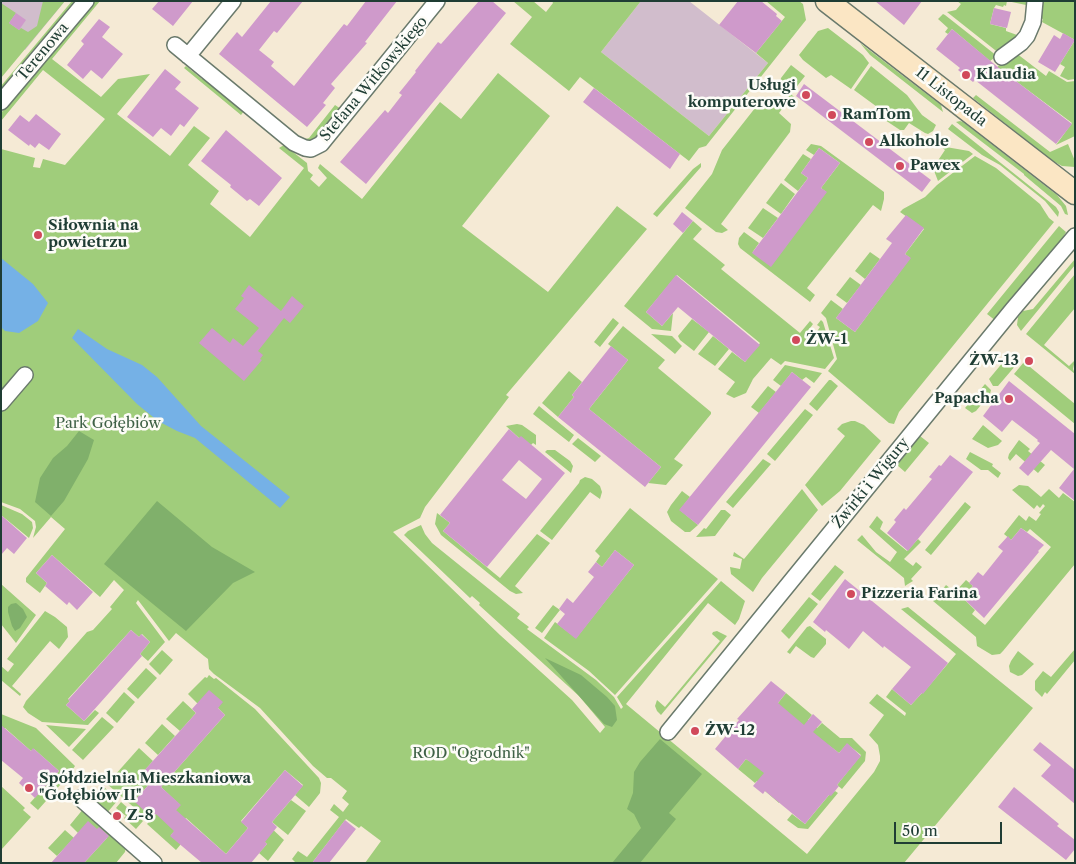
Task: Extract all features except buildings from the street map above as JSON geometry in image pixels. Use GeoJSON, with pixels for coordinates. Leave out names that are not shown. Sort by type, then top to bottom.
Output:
{"type":"FeatureCollection","features":[{"type":"Feature","properties":{"kind":"main road","name":"11 Listopada"},"geometry":{"type":"LineString","coordinates":[[827,1],[1075,193]]}},
{"type":"Feature","properties":{"kind":"main road"},"geometry":{"type":"LineString","coordinates":[[1040,166],[1075,172]]}},
{"type":"Feature","properties":{"kind":"street","name":"Terenowa"},"geometry":{"type":"LineString","coordinates":[[1,102],[86,1]]}},
{"type":"Feature","properties":{"kind":"street"},"geometry":{"type":"LineString","coordinates":[[188,56],[233,1]]}},
{"type":"Feature","properties":{"kind":"street","name":"Stefana Witkowskiego"},"geometry":{"type":"LineString","coordinates":[[175,45],[294,143],[311,149],[320,144],[437,1]]}},
{"type":"Feature","properties":{"kind":"street"},"geometry":{"type":"LineString","coordinates":[[1002,58],[1027,36],[1033,22],[1035,1]]}},
{"type":"Feature","properties":{"kind":"street","name":"Żwirki i Wigury"},"geometry":{"type":"LineString","coordinates":[[668,732],[1013,309],[1075,236]]}},
{"type":"Feature","properties":{"kind":"street"},"geometry":{"type":"LineString","coordinates":[[1,403],[25,375]]}},
{"type":"Feature","properties":{"kind":"street"},"geometry":{"type":"LineString","coordinates":[[80,798],[154,863]]}},
{"type":"Feature","properties":{"kind":"shaded area"},"geometry":{"type":"Polygon","coordinates":[[[1,1],[65,1],[25,50],[1,31],[1,1]]]}},
{"type":"Feature","properties":{"kind":"shaded area"},"geometry":{"type":"Polygon","coordinates":[[[641,1],[689,1],[768,63],[709,136],[601,52],[641,1]]]}},
{"type":"Feature","properties":{"kind":"green space"},"geometry":{"type":"Polygon","coordinates":[[[43,1],[65,1],[1,78],[1,3],[16,13],[9,23],[19,30],[21,28],[28,32],[37,26],[43,1]]]}},
{"type":"Feature","properties":{"kind":"green space"},"geometry":{"type":"Polygon","coordinates":[[[72,1],[77,1],[1,91],[1,86],[72,1]]]}},
{"type":"Feature","properties":{"kind":"green space"},"geometry":{"type":"Polygon","coordinates":[[[95,1],[100,1],[52,59],[101,97],[118,79],[150,74],[117,114],[170,156],[194,126],[210,138],[188,165],[219,191],[210,204],[250,237],[304,168],[279,148],[284,145],[307,163],[308,171],[313,175],[310,179],[319,187],[327,178],[318,168],[320,164],[362,199],[440,102],[461,119],[498,73],[550,116],[462,226],[548,292],[617,206],[647,229],[506,395],[509,397],[425,507],[420,518],[393,532],[500,635],[572,700],[600,733],[605,727],[579,696],[479,605],[480,603],[472,596],[470,598],[404,535],[421,525],[432,543],[520,614],[517,618],[529,627],[527,629],[596,680],[614,697],[621,709],[623,707],[617,697],[721,581],[745,601],[735,625],[708,603],[626,704],[807,854],[874,772],[880,761],[878,745],[869,735],[884,715],[869,703],[877,694],[905,716],[906,713],[886,697],[892,689],[911,705],[956,654],[901,609],[908,607],[1033,708],[904,863],[365,863],[381,841],[361,826],[359,828],[346,819],[312,863],[296,863],[292,859],[298,851],[307,857],[339,817],[330,810],[334,804],[343,812],[349,804],[342,798],[347,791],[313,766],[260,708],[214,674],[209,669],[208,659],[176,633],[169,641],[138,600],[136,603],[165,642],[148,661],[140,654],[150,642],[142,634],[139,637],[131,630],[68,699],[70,701],[66,705],[84,721],[95,710],[99,713],[88,725],[42,722],[28,713],[23,707],[26,701],[87,632],[93,630],[112,609],[110,607],[124,590],[114,580],[100,597],[52,555],[36,573],[47,583],[40,593],[26,582],[26,578],[65,529],[51,517],[33,538],[36,527],[35,521],[20,509],[1,502],[1,149],[35,158],[33,167],[40,168],[43,159],[65,165],[105,119],[43,70],[1,121],[1,113],[95,1]]]}},
{"type":"Feature","properties":{"kind":"green space"},"geometry":{"type":"Polygon","coordinates":[[[513,1],[533,1],[546,12],[553,3],[552,1],[641,1],[601,52],[709,136],[768,63],[756,53],[785,17],[766,1],[799,1],[803,4],[806,20],[706,146],[699,148],[689,161],[580,77],[569,91],[510,44],[532,17],[513,1]]]}},
{"type":"Feature","properties":{"kind":"green space"},"geometry":{"type":"Polygon","coordinates":[[[957,1],[1007,1],[1006,6],[996,5],[990,24],[1006,28],[1006,31],[1017,35],[1000,54],[947,12],[956,10],[961,4],[957,1]]]}},
{"type":"Feature","properties":{"kind":"green space"},"geometry":{"type":"Polygon","coordinates":[[[1007,1],[1026,1],[1026,5],[1007,1]]]}},
{"type":"Feature","properties":{"kind":"green space"},"geometry":{"type":"Polygon","coordinates":[[[1041,1],[1075,1],[1075,40],[1042,22],[1043,19],[1039,18],[1041,1]]]}},
{"type":"Feature","properties":{"kind":"green space"},"geometry":{"type":"Polygon","coordinates":[[[943,14],[997,56],[990,61],[952,29],[948,34],[945,32],[948,28],[938,19],[943,14]]]}},
{"type":"Feature","properties":{"kind":"green space"},"geometry":{"type":"Polygon","coordinates":[[[828,28],[863,55],[869,63],[851,89],[831,75],[826,78],[799,55],[818,31],[828,28]]]}},
{"type":"Feature","properties":{"kind":"green space"},"geometry":{"type":"Polygon","coordinates":[[[1075,40],[1075,79],[1068,80],[1060,76],[1065,67],[1060,64],[1075,40]]]}},
{"type":"Feature","properties":{"kind":"green space"},"geometry":{"type":"Polygon","coordinates":[[[860,43],[941,105],[943,112],[870,55],[860,43]]]}},
{"type":"Feature","properties":{"kind":"green space"},"geometry":{"type":"Polygon","coordinates":[[[1016,53],[1046,76],[1049,71],[1067,82],[1075,81],[1075,136],[1056,145],[1072,123],[997,67],[1016,53]]]}},
{"type":"Feature","properties":{"kind":"green space"},"geometry":{"type":"Polygon","coordinates":[[[791,65],[805,76],[791,94],[794,97],[792,99],[783,92],[780,84],[781,78],[791,65]]]}},
{"type":"Feature","properties":{"kind":"green space"},"geometry":{"type":"Polygon","coordinates":[[[186,66],[202,79],[206,79],[244,111],[241,115],[184,68],[186,66]]]}},
{"type":"Feature","properties":{"kind":"green space"},"geometry":{"type":"Polygon","coordinates":[[[871,66],[907,95],[922,115],[936,125],[933,131],[928,134],[925,133],[909,123],[904,130],[900,130],[882,118],[884,112],[854,90],[871,66]]]}},
{"type":"Feature","properties":{"kind":"green space"},"geometry":{"type":"Polygon","coordinates":[[[976,95],[1050,152],[1068,144],[1075,161],[1075,167],[1062,166],[1049,159],[973,98],[976,95]]]}},
{"type":"Feature","properties":{"kind":"green space"},"geometry":{"type":"Polygon","coordinates":[[[766,100],[782,109],[779,113],[791,124],[790,132],[721,224],[728,230],[722,233],[716,232],[685,208],[712,174],[722,150],[759,103],[766,100]]]}},
{"type":"Feature","properties":{"kind":"green space"},"geometry":{"type":"Polygon","coordinates":[[[335,105],[341,109],[318,137],[312,142],[302,140],[309,138],[335,105]]]}},
{"type":"Feature","properties":{"kind":"green space"},"geometry":{"type":"Polygon","coordinates":[[[960,121],[1057,195],[1066,206],[1068,215],[1065,214],[1061,206],[1024,174],[956,122],[960,121]]]}},
{"type":"Feature","properties":{"kind":"green space"},"geometry":{"type":"Polygon","coordinates":[[[952,124],[1056,207],[1059,212],[1058,217],[1045,201],[1000,165],[982,155],[948,129],[952,124]]]}},
{"type":"Feature","properties":{"kind":"green space"},"geometry":{"type":"Polygon","coordinates":[[[811,144],[821,146],[884,192],[884,199],[881,211],[873,205],[807,288],[815,295],[810,302],[740,248],[738,244],[739,238],[744,232],[759,243],[752,253],[826,192],[821,188],[840,163],[819,148],[814,155],[806,150],[811,144]]]}},
{"type":"Feature","properties":{"kind":"green space"},"geometry":{"type":"Polygon","coordinates":[[[940,146],[969,151],[973,154],[938,181],[933,168],[945,150],[940,146]]]}},
{"type":"Feature","properties":{"kind":"green space"},"geometry":{"type":"Polygon","coordinates":[[[803,154],[811,159],[801,173],[808,178],[798,191],[784,180],[803,154]]]}},
{"type":"Feature","properties":{"kind":"green space"},"geometry":{"type":"Polygon","coordinates":[[[975,156],[996,168],[1040,204],[1054,222],[899,412],[894,424],[889,423],[828,371],[837,359],[826,318],[821,313],[831,300],[843,309],[836,318],[855,332],[910,258],[905,254],[924,229],[900,212],[925,197],[937,185],[975,156]]]}},
{"type":"Feature","properties":{"kind":"green space"},"geometry":{"type":"Polygon","coordinates":[[[701,163],[701,167],[657,217],[653,214],[693,169],[701,163]]]}},
{"type":"Feature","properties":{"kind":"green space"},"geometry":{"type":"Polygon","coordinates":[[[781,183],[795,194],[781,214],[766,203],[781,183]]]}},
{"type":"Feature","properties":{"kind":"green space"},"geometry":{"type":"Polygon","coordinates":[[[763,208],[778,218],[763,238],[748,228],[763,208]]]}},
{"type":"Feature","properties":{"kind":"green space"},"geometry":{"type":"Polygon","coordinates":[[[693,221],[702,229],[693,239],[725,265],[721,269],[800,333],[810,321],[813,324],[808,331],[814,336],[820,327],[817,325],[821,320],[823,322],[834,358],[825,369],[785,361],[781,365],[771,358],[753,379],[746,393],[734,398],[726,394],[735,382],[718,369],[732,352],[745,362],[760,343],[677,275],[646,312],[662,326],[673,313],[671,331],[652,329],[624,306],[693,221]]]}},
{"type":"Feature","properties":{"kind":"green space"},"geometry":{"type":"Polygon","coordinates":[[[1059,226],[1066,232],[1062,239],[996,321],[987,314],[1059,226]]]}},
{"type":"Feature","properties":{"kind":"green space"},"geometry":{"type":"Polygon","coordinates":[[[870,252],[880,259],[865,279],[855,271],[870,252]]]}},
{"type":"Feature","properties":{"kind":"green space"},"geometry":{"type":"Polygon","coordinates":[[[1075,259],[1075,265],[1021,331],[1017,325],[1018,317],[1023,311],[1033,309],[1075,259]]]}},
{"type":"Feature","properties":{"kind":"green space"},"geometry":{"type":"Polygon","coordinates":[[[1075,274],[1075,308],[1044,345],[1069,366],[1075,360],[1073,369],[1075,374],[1026,334],[1075,274]]]}},
{"type":"Feature","properties":{"kind":"green space"},"geometry":{"type":"Polygon","coordinates":[[[850,277],[861,285],[847,303],[836,295],[850,277]]]}},
{"type":"Feature","properties":{"kind":"green space"},"geometry":{"type":"Polygon","coordinates":[[[613,318],[619,323],[600,347],[594,342],[613,318]]]}},
{"type":"Feature","properties":{"kind":"green space"},"geometry":{"type":"Polygon","coordinates":[[[692,319],[709,332],[694,351],[680,340],[678,336],[692,319]]]}},
{"type":"Feature","properties":{"kind":"green space"},"geometry":{"type":"Polygon","coordinates":[[[623,326],[665,360],[658,368],[711,412],[674,459],[683,465],[666,485],[648,483],[661,467],[589,409],[628,360],[608,344],[623,326]]]}},
{"type":"Feature","properties":{"kind":"green space"},"geometry":{"type":"Polygon","coordinates":[[[651,334],[672,336],[682,346],[675,354],[651,334]]]}},
{"type":"Feature","properties":{"kind":"green space"},"geometry":{"type":"Polygon","coordinates":[[[713,336],[729,349],[715,366],[698,354],[713,336]]]}},
{"type":"Feature","properties":{"kind":"green space"},"geometry":{"type":"Polygon","coordinates":[[[1009,355],[1016,361],[1016,365],[998,386],[993,386],[989,379],[1009,355]]]}},
{"type":"Feature","properties":{"kind":"green space"},"geometry":{"type":"Polygon","coordinates":[[[1024,362],[1075,404],[1075,424],[1014,374],[1024,362]]]}},
{"type":"Feature","properties":{"kind":"green space"},"geometry":{"type":"Polygon","coordinates":[[[785,365],[822,373],[814,383],[806,377],[802,380],[792,372],[781,386],[773,380],[785,365]]]}},
{"type":"Feature","properties":{"kind":"green space"},"geometry":{"type":"Polygon","coordinates":[[[569,371],[582,382],[572,395],[574,397],[558,417],[542,403],[569,371]]]}},
{"type":"Feature","properties":{"kind":"green space"},"geometry":{"type":"Polygon","coordinates":[[[829,380],[838,386],[817,411],[809,404],[829,380]]]}},
{"type":"Feature","properties":{"kind":"green space"},"geometry":{"type":"Polygon","coordinates":[[[985,384],[991,390],[990,394],[976,411],[972,413],[965,408],[985,384]]]}},
{"type":"Feature","properties":{"kind":"green space"},"geometry":{"type":"Polygon","coordinates":[[[768,386],[776,392],[759,413],[751,407],[768,386]]]}},
{"type":"Feature","properties":{"kind":"green space"},"geometry":{"type":"Polygon","coordinates":[[[539,406],[574,435],[569,442],[533,414],[539,406]]]}},
{"type":"Feature","properties":{"kind":"green space"},"geometry":{"type":"Polygon","coordinates":[[[805,409],[813,415],[775,461],[767,454],[805,409]]]}},
{"type":"Feature","properties":{"kind":"green space"},"geometry":{"type":"Polygon","coordinates":[[[851,421],[864,425],[881,441],[840,491],[822,506],[805,485],[845,436],[837,429],[842,424],[851,421]]]}},
{"type":"Feature","properties":{"kind":"green space"},"geometry":{"type":"Polygon","coordinates":[[[522,425],[536,435],[536,445],[533,443],[531,445],[519,438],[506,426],[522,425]]]}},
{"type":"Feature","properties":{"kind":"green space"},"geometry":{"type":"Polygon","coordinates":[[[983,425],[1002,441],[998,445],[988,448],[972,439],[983,425]]]}},
{"type":"Feature","properties":{"kind":"green space"},"geometry":{"type":"Polygon","coordinates":[[[79,431],[94,440],[88,459],[64,501],[51,516],[35,502],[40,478],[53,458],[67,446],[79,431]]]}},
{"type":"Feature","properties":{"kind":"green space"},"geometry":{"type":"Polygon","coordinates":[[[920,436],[929,443],[905,472],[897,465],[920,436]]]}},
{"type":"Feature","properties":{"kind":"green space"},"geometry":{"type":"Polygon","coordinates":[[[578,438],[601,456],[595,462],[572,444],[578,438]]]}},
{"type":"Feature","properties":{"kind":"green space"},"geometry":{"type":"Polygon","coordinates":[[[1019,440],[1030,449],[1028,451],[1045,465],[1038,473],[1016,454],[1010,461],[1008,458],[1019,440]]]}},
{"type":"Feature","properties":{"kind":"green space"},"geometry":{"type":"Polygon","coordinates":[[[547,450],[555,450],[570,461],[573,466],[571,473],[545,452],[547,450]]]}},
{"type":"Feature","properties":{"kind":"green space"},"geometry":{"type":"Polygon","coordinates":[[[970,452],[993,464],[992,466],[1001,473],[998,478],[988,470],[981,470],[966,459],[970,452]]]}},
{"type":"Feature","properties":{"kind":"green space"},"geometry":{"type":"Polygon","coordinates":[[[763,459],[771,464],[733,508],[726,502],[763,459]]]}},
{"type":"Feature","properties":{"kind":"green space"},"geometry":{"type":"Polygon","coordinates":[[[585,477],[592,479],[600,486],[602,492],[600,499],[590,492],[552,540],[540,531],[580,480],[585,477]]]}},
{"type":"Feature","properties":{"kind":"green space"},"geometry":{"type":"Polygon","coordinates":[[[1019,485],[1028,486],[1041,497],[1049,489],[1059,498],[1063,493],[1075,502],[1075,564],[1003,651],[1000,654],[992,655],[977,646],[976,637],[933,601],[946,585],[955,592],[966,580],[973,586],[963,598],[975,610],[972,614],[985,625],[1051,547],[1030,529],[1027,532],[1021,528],[1011,540],[1004,534],[1019,515],[1026,521],[1029,516],[1036,521],[1041,514],[1039,513],[1045,506],[1043,504],[1040,508],[1037,505],[1034,509],[1012,490],[1019,485]]]}},
{"type":"Feature","properties":{"kind":"green space"},"geometry":{"type":"Polygon","coordinates":[[[802,489],[818,510],[762,578],[753,592],[731,574],[730,567],[740,569],[742,559],[733,556],[734,552],[744,559],[802,489]]]}},
{"type":"Feature","properties":{"kind":"green space"},"geometry":{"type":"Polygon","coordinates":[[[682,491],[690,497],[680,510],[698,525],[690,532],[685,532],[671,521],[667,512],[682,491]]]}},
{"type":"Feature","properties":{"kind":"green space"},"geometry":{"type":"Polygon","coordinates":[[[157,501],[212,547],[255,572],[233,583],[186,631],[104,564],[157,501]]]}},
{"type":"Feature","properties":{"kind":"green space"},"geometry":{"type":"Polygon","coordinates":[[[965,502],[971,507],[931,555],[925,550],[965,502]]]}},
{"type":"Feature","properties":{"kind":"green space"},"geometry":{"type":"Polygon","coordinates":[[[1,505],[22,514],[32,522],[33,528],[29,538],[1,515],[1,505]]]}},
{"type":"Feature","properties":{"kind":"green space"},"geometry":{"type":"Polygon","coordinates":[[[630,508],[718,579],[615,695],[589,671],[544,638],[555,622],[576,638],[634,565],[615,550],[602,567],[596,562],[600,556],[595,551],[630,508]]]}},
{"type":"Feature","properties":{"kind":"green space"},"geometry":{"type":"Polygon","coordinates":[[[721,510],[725,510],[731,515],[715,536],[696,537],[704,528],[706,529],[721,510]]]}},
{"type":"Feature","properties":{"kind":"green space"},"geometry":{"type":"Polygon","coordinates":[[[437,513],[450,523],[443,531],[500,578],[537,534],[550,543],[515,586],[523,593],[516,594],[510,591],[441,535],[435,524],[437,513]]]}},
{"type":"Feature","properties":{"kind":"green space"},"geometry":{"type":"Polygon","coordinates":[[[877,516],[883,522],[880,529],[907,551],[918,539],[921,542],[904,559],[913,566],[916,562],[922,567],[911,579],[913,581],[905,586],[904,578],[857,540],[862,535],[876,552],[890,562],[897,552],[869,527],[877,516]]]}},
{"type":"Feature","properties":{"kind":"green space"},"geometry":{"type":"Polygon","coordinates":[[[835,565],[844,572],[820,601],[811,594],[835,565]]]}},
{"type":"Feature","properties":{"kind":"green space"},"geometry":{"type":"Polygon","coordinates":[[[1,584],[36,615],[16,643],[1,624],[1,584]]]}},
{"type":"Feature","properties":{"kind":"green space"},"geometry":{"type":"Polygon","coordinates":[[[809,597],[818,604],[789,639],[781,631],[809,597]]]}},
{"type":"Feature","properties":{"kind":"green space"},"geometry":{"type":"Polygon","coordinates":[[[16,603],[23,609],[27,617],[20,628],[15,631],[8,607],[16,603]]]}},
{"type":"Feature","properties":{"kind":"green space"},"geometry":{"type":"Polygon","coordinates":[[[553,605],[560,610],[542,633],[535,628],[553,605]]]}},
{"type":"Feature","properties":{"kind":"green space"},"geometry":{"type":"Polygon","coordinates":[[[45,611],[67,627],[68,637],[59,649],[50,641],[12,686],[21,694],[20,696],[1,680],[1,666],[8,672],[14,664],[7,659],[45,611]]]}},
{"type":"Feature","properties":{"kind":"green space"},"geometry":{"type":"Polygon","coordinates":[[[810,626],[826,639],[826,644],[814,658],[796,646],[790,654],[787,652],[807,627],[810,626]]]}},
{"type":"Feature","properties":{"kind":"green space"},"geometry":{"type":"Polygon","coordinates":[[[717,631],[727,636],[661,715],[655,706],[657,700],[665,707],[720,641],[712,634],[717,631]]]}},
{"type":"Feature","properties":{"kind":"green space"},"geometry":{"type":"Polygon","coordinates":[[[1075,649],[1075,660],[1047,694],[1045,692],[1042,697],[1035,690],[1035,681],[1043,671],[1051,677],[1075,649]]]}},
{"type":"Feature","properties":{"kind":"green space"},"geometry":{"type":"Polygon","coordinates":[[[162,650],[173,660],[160,675],[149,664],[162,650]]]}},
{"type":"Feature","properties":{"kind":"green space"},"geometry":{"type":"Polygon","coordinates":[[[1018,651],[1034,664],[1022,675],[1018,676],[1010,672],[1009,666],[1018,651]]]}},
{"type":"Feature","properties":{"kind":"green space"},"geometry":{"type":"Polygon","coordinates":[[[545,658],[581,675],[607,697],[615,706],[617,720],[612,727],[604,724],[545,658]]]}},
{"type":"Feature","properties":{"kind":"green space"},"geometry":{"type":"Polygon","coordinates":[[[146,668],[157,678],[138,699],[127,689],[146,668]]]}},
{"type":"Feature","properties":{"kind":"green space"},"geometry":{"type":"Polygon","coordinates":[[[209,675],[214,679],[216,678],[255,709],[319,778],[321,783],[320,793],[309,807],[295,795],[303,785],[285,770],[241,821],[248,828],[226,854],[186,818],[171,835],[181,844],[176,850],[147,824],[156,814],[173,813],[180,805],[161,787],[225,715],[218,708],[197,703],[188,694],[209,675]]]}},
{"type":"Feature","properties":{"kind":"green space"},"geometry":{"type":"Polygon","coordinates":[[[124,692],[135,702],[117,723],[106,713],[124,692]]]}},
{"type":"Feature","properties":{"kind":"green space"},"geometry":{"type":"Polygon","coordinates":[[[786,693],[812,715],[808,720],[817,728],[822,723],[840,738],[852,738],[866,752],[865,761],[842,789],[837,785],[861,755],[847,744],[839,753],[827,744],[779,803],[765,791],[767,789],[757,781],[755,783],[738,769],[746,759],[749,761],[778,703],[786,693]]]}},
{"type":"Feature","properties":{"kind":"green space"},"geometry":{"type":"Polygon","coordinates":[[[183,701],[196,713],[180,731],[166,719],[183,701]]]}},
{"type":"Feature","properties":{"kind":"green space"},"geometry":{"type":"Polygon","coordinates":[[[1,714],[36,728],[75,766],[38,810],[30,803],[59,771],[34,749],[31,751],[5,728],[1,731],[1,714]]]}},
{"type":"Feature","properties":{"kind":"green space"},"geometry":{"type":"Polygon","coordinates":[[[102,717],[114,727],[83,760],[72,750],[102,717]]]}},
{"type":"Feature","properties":{"kind":"green space"},"geometry":{"type":"Polygon","coordinates":[[[162,724],[175,736],[158,755],[145,743],[162,724]]]}},
{"type":"Feature","properties":{"kind":"green space"},"geometry":{"type":"Polygon","coordinates":[[[46,725],[86,729],[69,747],[46,725]]]}},
{"type":"Feature","properties":{"kind":"green space"},"geometry":{"type":"Polygon","coordinates":[[[660,739],[702,774],[669,813],[676,819],[640,863],[612,863],[641,828],[634,814],[627,809],[633,793],[634,772],[660,739]]]}},
{"type":"Feature","properties":{"kind":"green space"},"geometry":{"type":"Polygon","coordinates":[[[139,748],[153,761],[143,772],[153,780],[135,800],[149,813],[145,817],[107,784],[139,748]]]}},
{"type":"Feature","properties":{"kind":"green space"},"geometry":{"type":"Polygon","coordinates":[[[1,786],[25,808],[23,810],[31,817],[1,850],[1,786]]]}},
{"type":"Feature","properties":{"kind":"green space"},"geometry":{"type":"Polygon","coordinates":[[[104,787],[118,800],[106,814],[92,801],[104,787]]]}},
{"type":"Feature","properties":{"kind":"green space"},"geometry":{"type":"Polygon","coordinates":[[[835,791],[838,793],[808,829],[798,828],[787,820],[792,814],[805,824],[829,795],[835,791]]]}},
{"type":"Feature","properties":{"kind":"green space"},"geometry":{"type":"Polygon","coordinates":[[[291,800],[306,811],[288,835],[272,822],[291,800]]]}},
{"type":"Feature","properties":{"kind":"green space"},"geometry":{"type":"Polygon","coordinates":[[[121,802],[143,821],[136,829],[124,818],[126,816],[116,808],[121,802]]]}},
{"type":"Feature","properties":{"kind":"green space"},"geometry":{"type":"Polygon","coordinates":[[[84,808],[126,845],[125,852],[116,863],[84,863],[107,838],[78,833],[70,825],[84,808]]]}},
{"type":"Feature","properties":{"kind":"green space"},"geometry":{"type":"Polygon","coordinates":[[[269,826],[284,840],[268,861],[259,853],[267,844],[259,837],[269,826]]]}},
{"type":"Feature","properties":{"kind":"green space"},"geometry":{"type":"Polygon","coordinates":[[[65,830],[74,838],[57,856],[48,848],[65,830]]]}},
{"type":"Feature","properties":{"kind":"water"},"geometry":{"type":"Polygon","coordinates":[[[1,258],[33,284],[48,303],[38,321],[19,333],[5,331],[1,327],[1,258]]]}},
{"type":"Feature","properties":{"kind":"water"},"geometry":{"type":"Polygon","coordinates":[[[78,329],[107,349],[142,365],[157,377],[201,426],[290,497],[280,508],[195,438],[158,421],[137,404],[72,338],[78,329]]]}},
{"type":"Feature","properties":{"kind":"place","name":"Klaudia"},"geometry":{"type":"Point","coordinates":[966,75]}},
{"type":"Feature","properties":{"kind":"place","name":"Usługi komputerowe"},"geometry":{"type":"Point","coordinates":[806,95]}},
{"type":"Feature","properties":{"kind":"place","name":"RamTom"},"geometry":{"type":"Point","coordinates":[832,115]}},
{"type":"Feature","properties":{"kind":"place","name":"Alkohole"},"geometry":{"type":"Point","coordinates":[869,142]}},
{"type":"Feature","properties":{"kind":"place","name":"Pawex"},"geometry":{"type":"Point","coordinates":[900,166]}},
{"type":"Feature","properties":{"kind":"place","name":"Siłownia na powietrzu"},"geometry":{"type":"Point","coordinates":[38,235]}},
{"type":"Feature","properties":{"kind":"place","name":"ŻW-1"},"geometry":{"type":"Point","coordinates":[796,340]}},
{"type":"Feature","properties":{"kind":"place","name":"ŻW-13"},"geometry":{"type":"Point","coordinates":[1029,361]}},
{"type":"Feature","properties":{"kind":"place","name":"Papacha"},"geometry":{"type":"Point","coordinates":[1009,399]}},
{"type":"Feature","properties":{"kind":"place","name":"Pizzeria Farina"},"geometry":{"type":"Point","coordinates":[851,594]}},
{"type":"Feature","properties":{"kind":"place","name":"ŻW-12"},"geometry":{"type":"Point","coordinates":[695,731]}},
{"type":"Feature","properties":{"kind":"place","name":"Spółdzielnia Mieszkaniowa \"Gołębiów II\""},"geometry":{"type":"Point","coordinates":[29,788]}},
{"type":"Feature","properties":{"kind":"place","name":"Z-8"},"geometry":{"type":"Point","coordinates":[117,816]}},
{"type":"Feature","properties":{"kind":"park label","name":"Park Gołębiów"},"geometry":{"type":"Point","coordinates":[108,424]}},
{"type":"Feature","properties":{"kind":"park label","name":"ROD \"Ogrodnik\""},"geometry":{"type":"Point","coordinates":[471,754]}}]}
